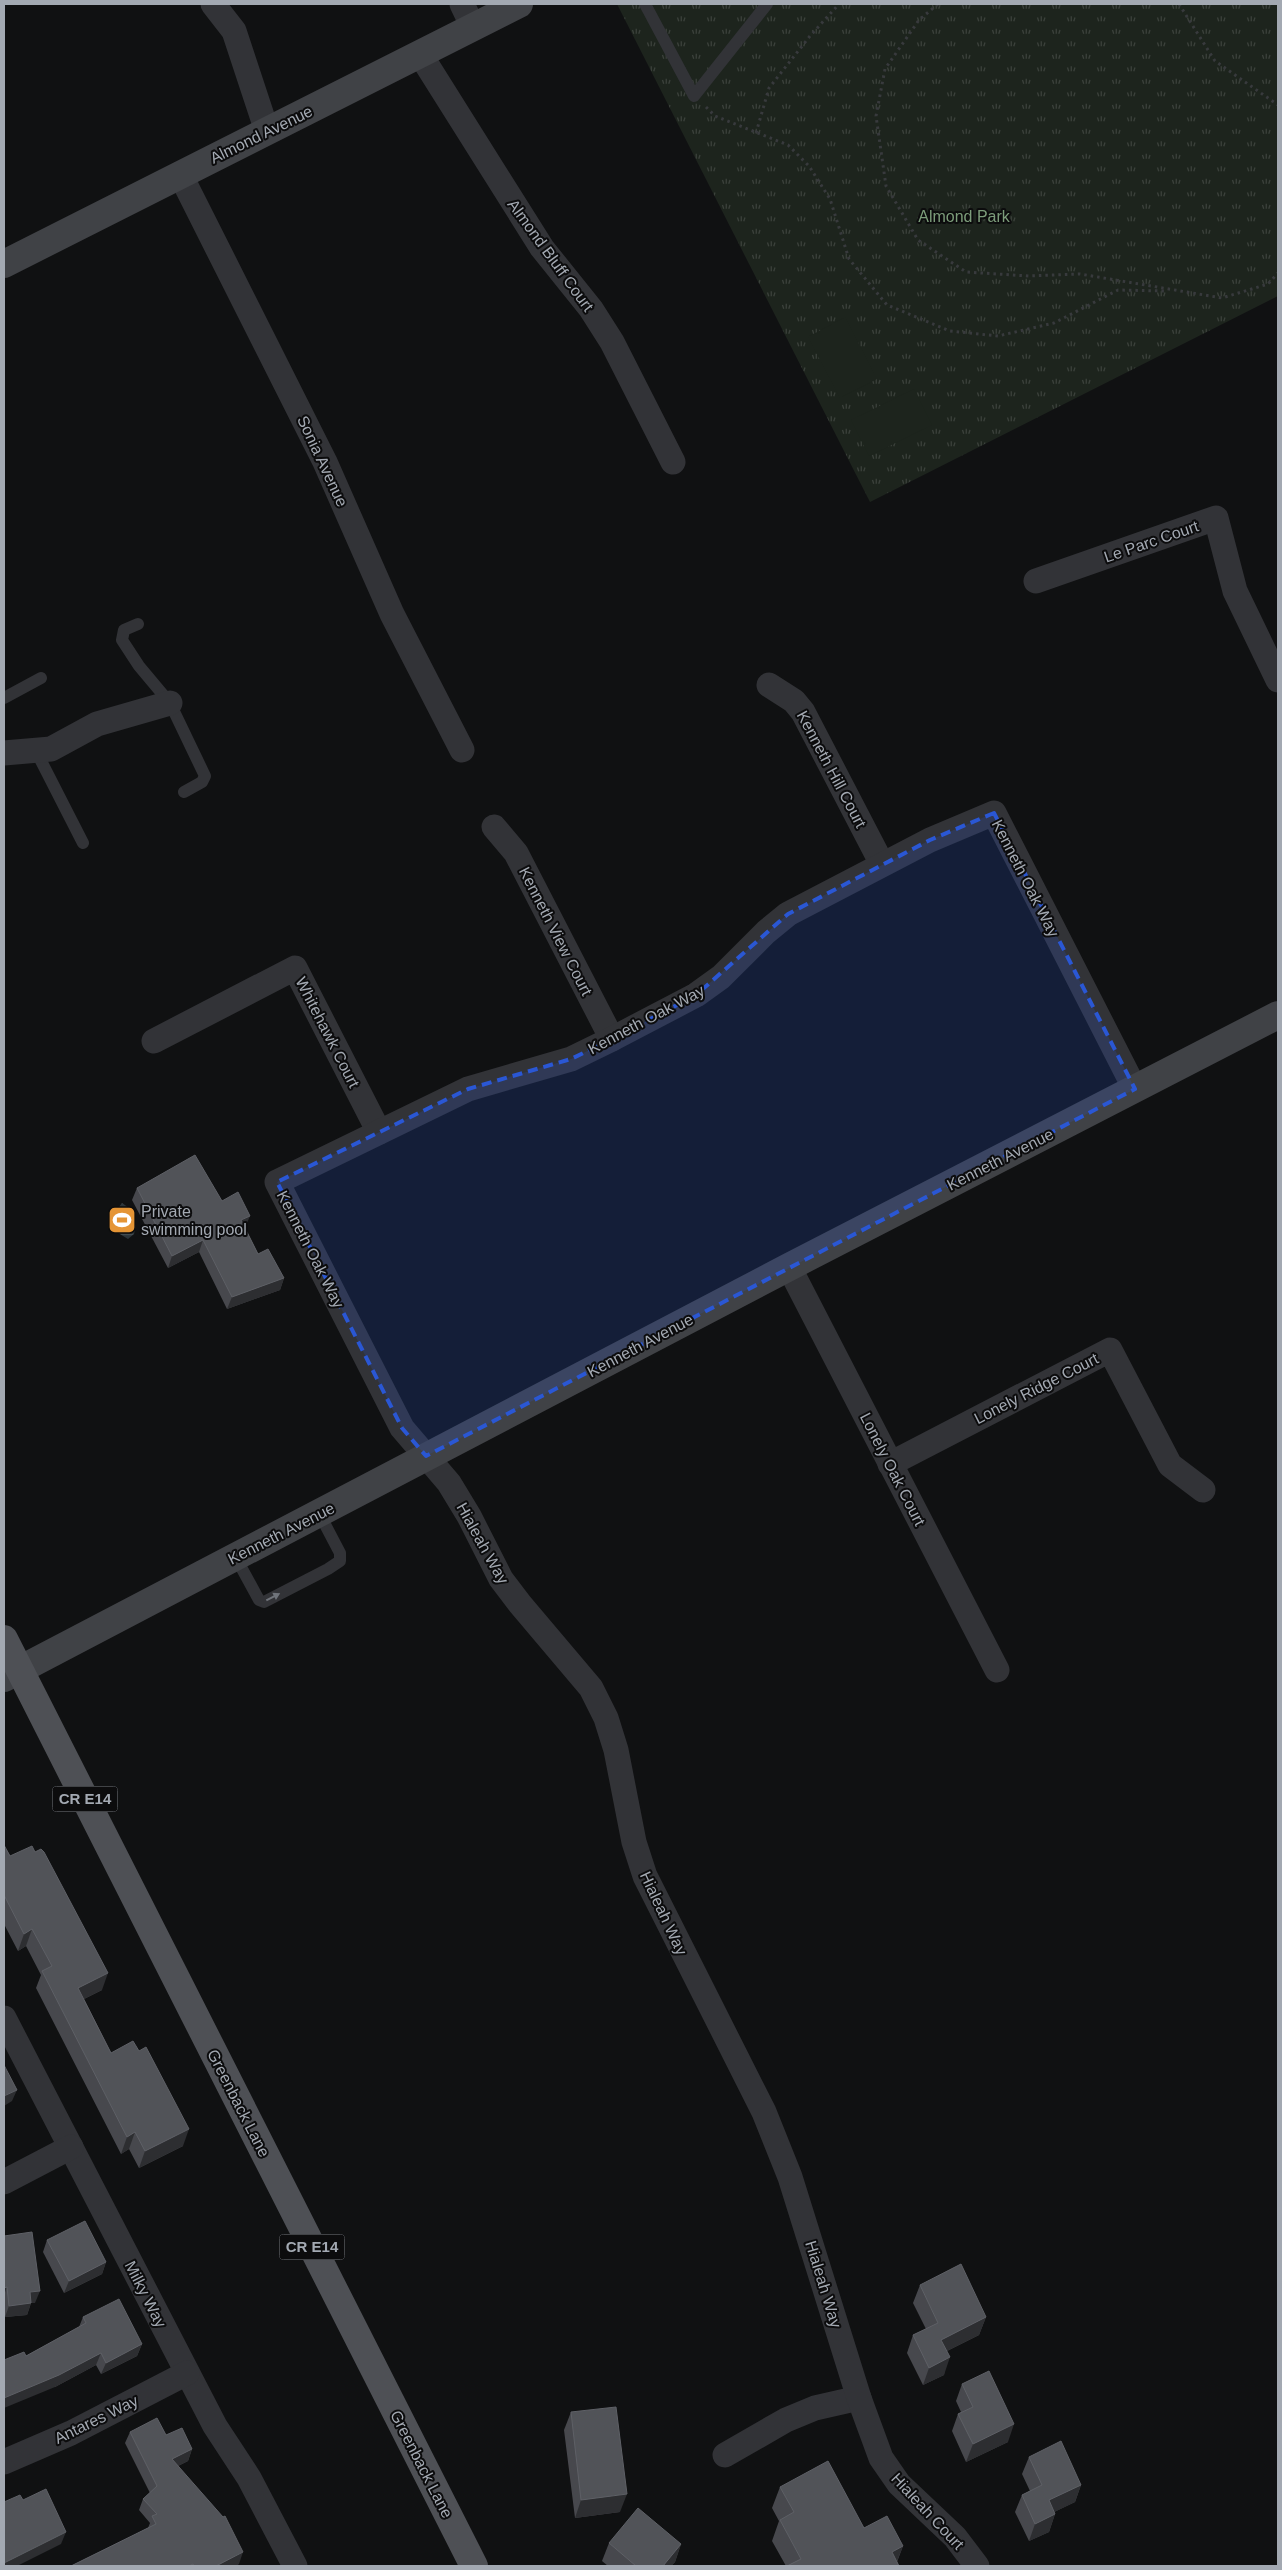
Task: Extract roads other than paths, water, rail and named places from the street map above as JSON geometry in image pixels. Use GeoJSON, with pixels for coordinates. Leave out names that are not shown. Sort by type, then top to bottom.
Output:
{"type":"FeatureCollection","features":[{"type":"Feature","properties":{"kind":"main road","name":"Almond Avenue"},"geometry":{"type":"LineString","coordinates":[[4,264],[420,54],[467,15],[518,4]]}},
{"type":"Feature","properties":{"kind":"main road","name":"Kenneth Avenue"},"geometry":{"type":"LineString","coordinates":[[12,1674],[789,1267],[1278,1015]]}},
{"type":"Feature","properties":{"kind":"main road","name":"Greenback Lane"},"geometry":{"type":"LineString","coordinates":[[4,1639],[12,1674],[474,2566]]}},
{"type":"Feature","properties":{"kind":"street"},"geometry":{"type":"LineString","coordinates":[[212,4],[234,31],[266,132]]}},
{"type":"Feature","properties":{"kind":"street","name":"Almond Bluff Court"},"geometry":{"type":"LineString","coordinates":[[420,54],[542,248],[591,309],[612,342],[673,462]]}},
{"type":"Feature","properties":{"kind":"street","name":"Sonia Avenue"},"geometry":{"type":"LineString","coordinates":[[180,174],[325,462],[392,614],[462,750]]}},
{"type":"Feature","properties":{"kind":"street","name":"Le Parc Court"},"geometry":{"type":"LineString","coordinates":[[1036,581],[1216,518],[1235,590],[1278,680]]}},
{"type":"Feature","properties":{"kind":"street","name":"Kenneth Hill Court"},"geometry":{"type":"LineString","coordinates":[[769,685],[794,700],[803,712],[882,864]]}},
{"type":"Feature","properties":{"kind":"street"},"geometry":{"type":"LineString","coordinates":[[4,753],[51,749],[97,724],[170,703]]}},
{"type":"Feature","properties":{"kind":"street","name":"Kenneth Oak Way"},"geometry":{"type":"LineString","coordinates":[[426,1456],[402,1428],[277,1182],[468,1089],[562,1062],[696,995],[721,977],[766,932],[788,914],[882,864],[930,840],[994,813],[1135,1089]]}},
{"type":"Feature","properties":{"kind":"street","name":"Kenneth View Court"},"geometry":{"type":"LineString","coordinates":[[494,827],[516,853],[612,1038]]}},
{"type":"Feature","properties":{"kind":"street","name":"Whitehawk Court"},"geometry":{"type":"LineString","coordinates":[[154,1041],[295,968],[380,1132]]}},
{"type":"Feature","properties":{"kind":"street","name":"Lonely Oak Court"},"geometry":{"type":"LineString","coordinates":[[789,1267],[997,1670]]}},
{"type":"Feature","properties":{"kind":"street","name":"Lonely Ridge Court"},"geometry":{"type":"LineString","coordinates":[[890,1464],[1110,1350],[1170,1465],[1203,1490]]}},
{"type":"Feature","properties":{"kind":"street","name":"Hialeah Way"},"geometry":{"type":"LineString","coordinates":[[426,1456],[449,1483],[502,1578],[520,1604],[581,1674],[606,1718],[616,1750],[634,1842],[645,1876],[767,2120],[802,2213],[858,2398]]}},
{"type":"Feature","properties":{"kind":"street","name":"Milky Way"},"geometry":{"type":"LineString","coordinates":[[4,2018],[187,2374],[215,2426],[249,2478],[295,2566]]}},
{"type":"Feature","properties":{"kind":"street"},"geometry":{"type":"LineString","coordinates":[[4,2182],[71,2147]]}},
{"type":"Feature","properties":{"kind":"street","name":"Antares Way"},"geometry":{"type":"LineString","coordinates":[[4,2462],[71,2433],[187,2374]]}},
{"type":"Feature","properties":{"kind":"street"},"geometry":{"type":"LineString","coordinates":[[725,2455],[786,2420],[814,2408],[858,2398]]}},
{"type":"Feature","properties":{"kind":"street","name":"Hialeah Court"},"geometry":{"type":"LineString","coordinates":[[858,2398],[881,2458],[899,2484],[955,2537],[977,2566]]}},
{"type":"Feature","properties":{"kind":"lane"},"geometry":{"type":"LineString","coordinates":[[645,4],[694,96],[767,4]]}},
{"type":"Feature","properties":{"kind":"lane"},"geometry":{"type":"LineString","coordinates":[[138,624],[124,630],[122,640],[170,703],[205,776],[202,782],[184,792]]}},
{"type":"Feature","properties":{"kind":"lane"},"geometry":{"type":"LineString","coordinates":[[4,698],[41,678]]}},
{"type":"Feature","properties":{"kind":"lane"},"geometry":{"type":"LineString","coordinates":[[36,751],[83,843]]}},
{"type":"Feature","properties":{"kind":"lane"},"geometry":{"type":"LineString","coordinates":[[235,1556],[259,1600],[264,1602],[328,1570],[340,1560],[340,1553],[319,1514]]}},
{"type":"Feature","properties":{"kind":"place","name":"Private swimming pool"},"geometry":{"type":"Point","coordinates":[122,1220]}},
{"type":"Feature","properties":{"kind":"park label","name":"Almond Park"},"geometry":{"type":"Point","coordinates":[964,216]}}]}
